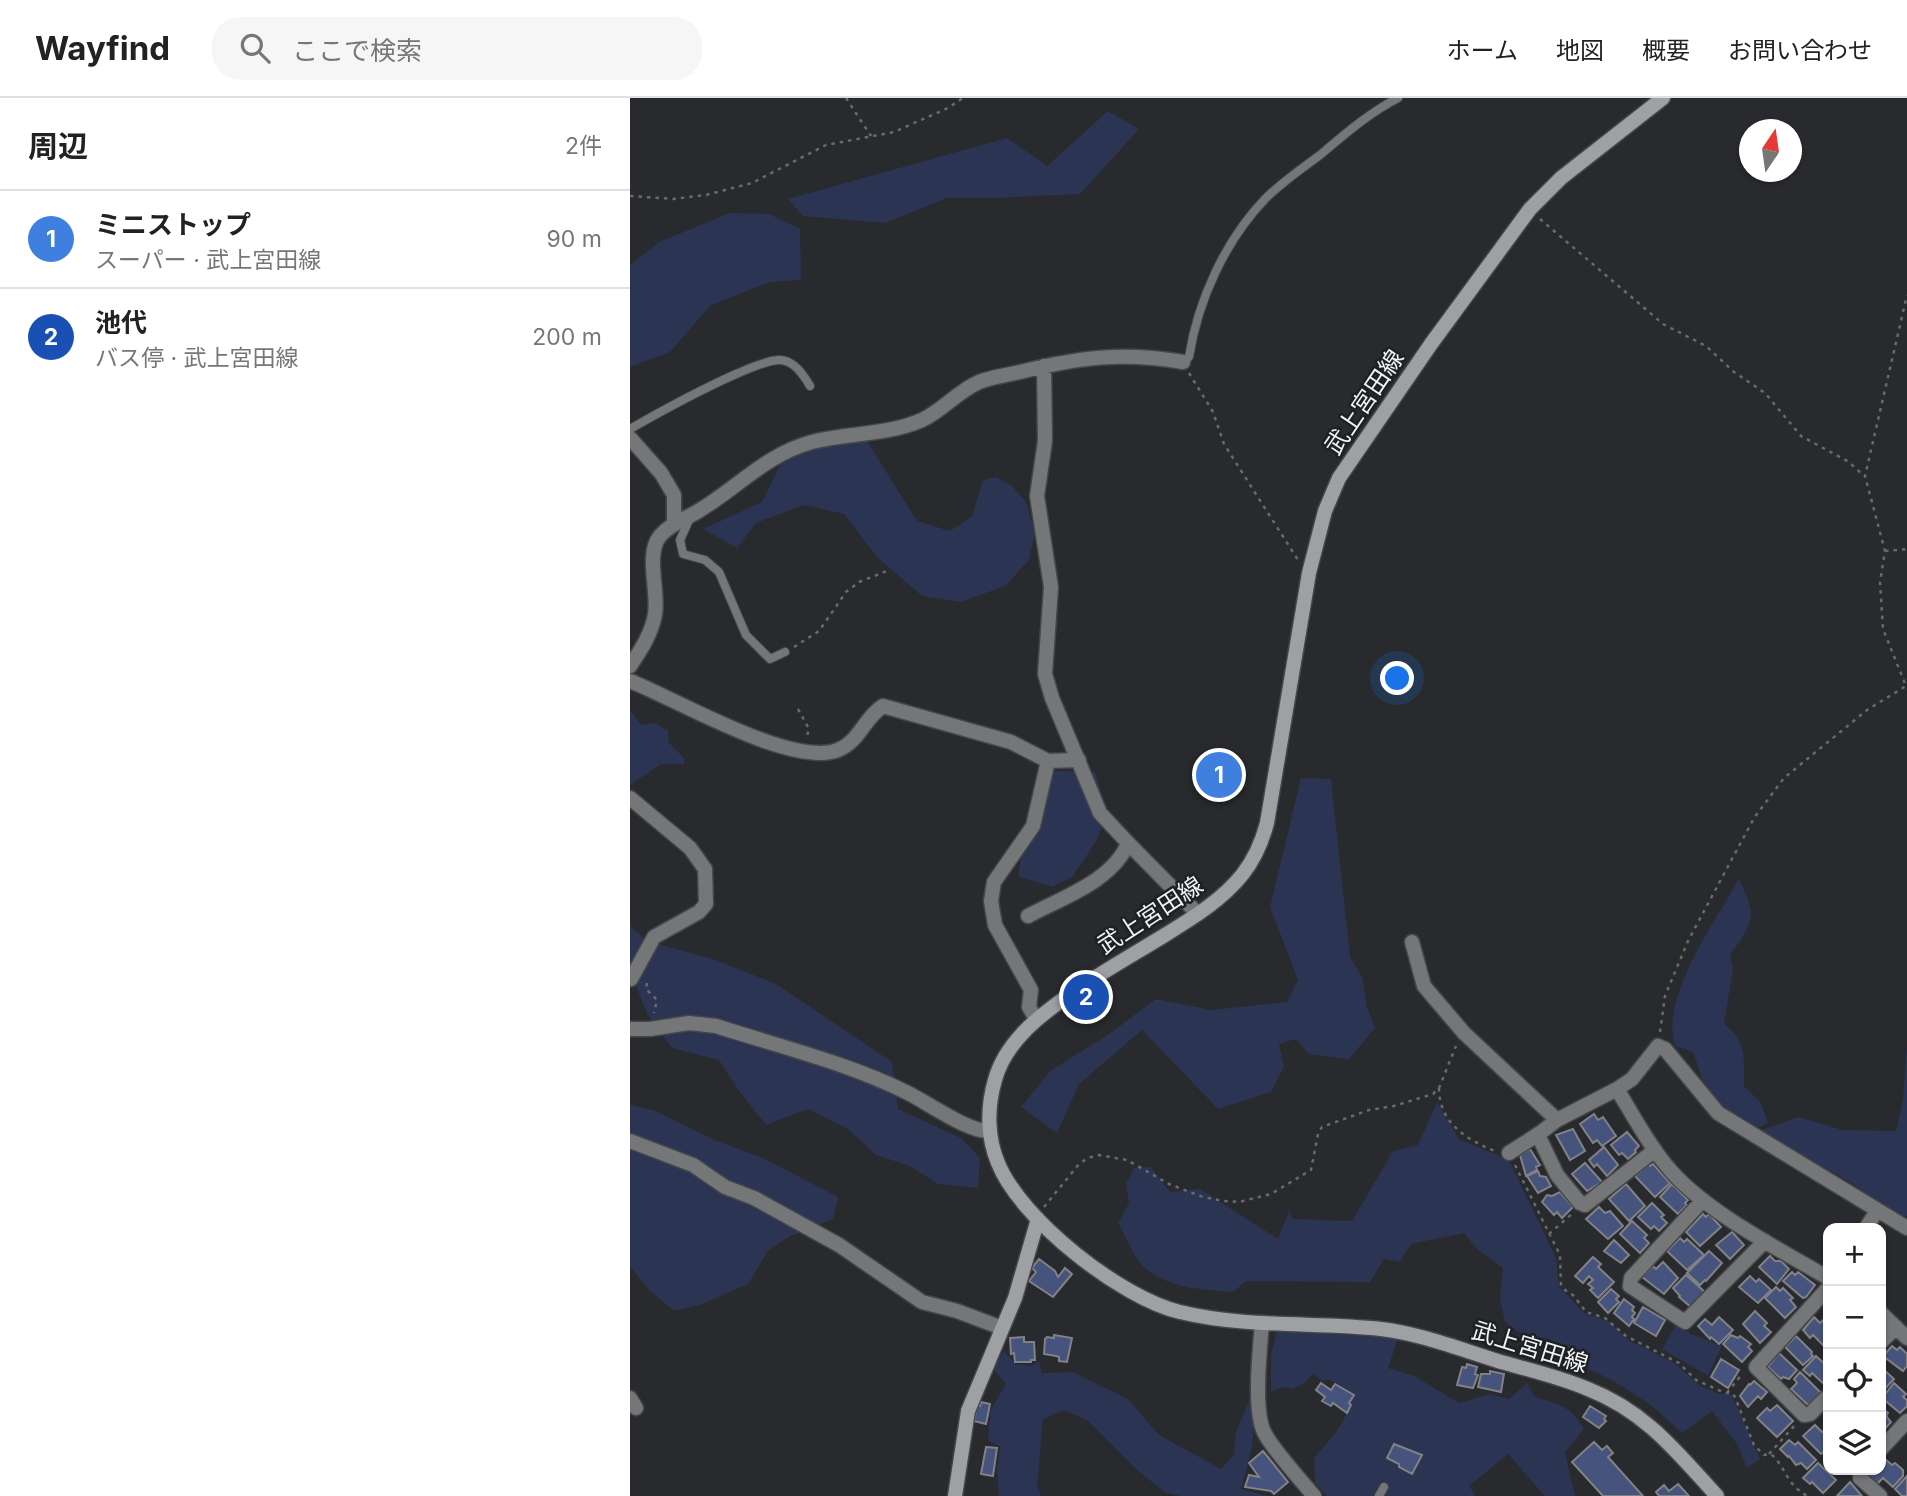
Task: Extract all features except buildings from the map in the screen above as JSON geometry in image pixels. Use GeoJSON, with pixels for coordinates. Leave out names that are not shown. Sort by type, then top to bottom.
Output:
{"type":"FeatureCollection","features":[{"type":"Feature","properties":{"kind":"main road","name":"武上宮田線"},"geometry":{"type":"LineString","coordinates":[[1663,98],[1561,178],[1530,209],[1431,344],[1339,478],[1325,511],[1309,573],[1280,755],[1263,838],[1249,865],[1240,877],[1198,914],[1083,985],[1036,1019],[1007,1053],[996,1075],[989,1105],[990,1131],[997,1161],[1012,1190],[1038,1219],[1104,1275],[1140,1298],[1182,1313],[1262,1323],[1383,1329],[1439,1343],[1587,1388],[1629,1408],[1662,1437],[1717,1496]]}},
{"type":"Feature","properties":{"kind":"main road"},"geometry":{"type":"LineString","coordinates":[[955,1496],[960,1448],[968,1411],[1020,1281],[1038,1219]]}},
{"type":"Feature","properties":{"kind":"street"},"geometry":{"type":"LineString","coordinates":[[630,666],[640,651],[655,615],[657,597],[654,551],[659,538],[674,524],[692,515],[769,460],[812,442],[887,430],[923,420],[979,382],[1044,366],[1096,356],[1120,355],[1183,362]]}},
{"type":"Feature","properties":{"kind":"street"},"geometry":{"type":"LineString","coordinates":[[1044,366],[1045,441],[1037,496],[1051,587],[1045,674],[1052,698],[1100,813],[1198,914]]}},
{"type":"Feature","properties":{"kind":"street"},"geometry":{"type":"LineString","coordinates":[[630,438],[661,473],[674,495],[674,524]]}},
{"type":"Feature","properties":{"kind":"street"},"geometry":{"type":"LineString","coordinates":[[630,681],[752,737],[803,753],[836,751],[855,740],[872,712],[883,706],[1011,742],[1048,761],[1079,760]]}},
{"type":"Feature","properties":{"kind":"street"},"geometry":{"type":"LineString","coordinates":[[1036,1019],[1029,1007],[1031,990],[995,925],[990,901],[994,882],[1033,826],[1048,761]]}},
{"type":"Feature","properties":{"kind":"street"},"geometry":{"type":"LineString","coordinates":[[630,798],[690,848],[705,869],[706,904],[699,912],[654,937],[631,979]]}},
{"type":"Feature","properties":{"kind":"street"},"geometry":{"type":"LineString","coordinates":[[1028,916],[1098,878],[1123,857],[1128,844]]}},
{"type":"Feature","properties":{"kind":"street"},"geometry":{"type":"LineString","coordinates":[[1412,942],[1424,986],[1462,1030],[1558,1120]]}},
{"type":"Feature","properties":{"kind":"street"},"geometry":{"type":"LineString","coordinates":[[630,1029],[689,1023],[716,1027],[872,1075],[972,1129],[990,1131]]}},
{"type":"Feature","properties":{"kind":"street"},"geometry":{"type":"LineString","coordinates":[[1509,1153],[1558,1120],[1632,1079],[1658,1046],[1665,1049],[1718,1113],[1907,1228]]}},
{"type":"Feature","properties":{"kind":"street"},"geometry":{"type":"LineString","coordinates":[[1618,1089],[1655,1150],[1672,1172],[1703,1200],[1823,1275]]}},
{"type":"Feature","properties":{"kind":"street"},"geometry":{"type":"LineString","coordinates":[[1540,1133],[1539,1137],[1557,1175],[1583,1204],[1589,1204],[1655,1150]]}},
{"type":"Feature","properties":{"kind":"street"},"geometry":{"type":"LineString","coordinates":[[630,1141],[693,1164],[725,1186],[754,1198],[839,1245],[922,1302],[957,1311],[1002,1328]]}},
{"type":"Feature","properties":{"kind":"street"},"geometry":{"type":"LineString","coordinates":[[1703,1200],[1631,1278],[1630,1286],[1659,1307],[1685,1322],[1765,1241]]}},
{"type":"Feature","properties":{"kind":"street"},"geometry":{"type":"LineString","coordinates":[[1869,1223],[1877,1211]]}},
{"type":"Feature","properties":{"kind":"street"},"geometry":{"type":"LineString","coordinates":[[1823,1293],[1756,1367],[1804,1415],[1810,1414],[1823,1401]]}},
{"type":"Feature","properties":{"kind":"street"},"geometry":{"type":"LineString","coordinates":[[1886,1317],[1907,1338]]}},
{"type":"Feature","properties":{"kind":"street"},"geometry":{"type":"LineString","coordinates":[[1262,1323],[1259,1369],[1263,1431],[1314,1496]]}},
{"type":"Feature","properties":{"kind":"street"},"geometry":{"type":"LineString","coordinates":[[1886,1337],[1896,1326]]}},
{"type":"Feature","properties":{"kind":"street"},"geometry":{"type":"LineString","coordinates":[[1886,1444],[1907,1421]]}},
{"type":"Feature","properties":{"kind":"street"},"geometry":{"type":"LineString","coordinates":[[1860,1475],[1860,1478],[1880,1496]]}},
{"type":"Feature","properties":{"kind":"lane"},"geometry":{"type":"LineString","coordinates":[[1183,362],[1189,357],[1197,317],[1222,259],[1246,220],[1280,185],[1361,120],[1398,98]]}},
{"type":"Feature","properties":{"kind":"lane"},"geometry":{"type":"LineString","coordinates":[[630,429],[700,390],[754,367],[779,360],[803,372],[810,386]]}},
{"type":"Feature","properties":{"kind":"lane"},"geometry":{"type":"LineString","coordinates":[[692,515],[680,540],[683,554],[705,560],[719,572],[746,635],[770,659],[785,652]]}},
{"type":"Feature","properties":{"kind":"lane"},"geometry":{"type":"LineString","coordinates":[[1380,1496],[1384,1487]]}},
{"type":"Feature","properties":{"kind":"path"},"geometry":{"type":"LineString","coordinates":[[846,98],[872,137]]}},
{"type":"Feature","properties":{"kind":"path"},"geometry":{"type":"LineString","coordinates":[[630,196],[673,199],[706,195],[752,183],[826,145],[894,132],[964,98]]}},
{"type":"Feature","properties":{"kind":"path"},"geometry":{"type":"LineString","coordinates":[[1530,209],[1663,324],[1706,346],[1734,372],[1765,393],[1801,436],[1849,462],[1865,476]]}},
{"type":"Feature","properties":{"kind":"path"},"geometry":{"type":"LineString","coordinates":[[1658,1046],[1665,996],[1688,941],[1754,818],[1784,778],[1867,710],[1907,686],[1883,629],[1880,582],[1885,551],[1865,476],[1907,295]]}},
{"type":"Feature","properties":{"kind":"path"},"geometry":{"type":"LineString","coordinates":[[1183,362],[1213,412],[1224,444],[1289,548],[1309,573]]}},
{"type":"Feature","properties":{"kind":"path"},"geometry":{"type":"LineString","coordinates":[[1885,551],[1907,549]]}},
{"type":"Feature","properties":{"kind":"path"},"geometry":{"type":"LineString","coordinates":[[785,652],[819,631],[846,592],[859,582],[887,571]]}},
{"type":"Feature","properties":{"kind":"path"},"geometry":{"type":"LineString","coordinates":[[798,709],[809,729],[803,753]]}},
{"type":"Feature","properties":{"kind":"path"},"geometry":{"type":"LineString","coordinates":[[648,975],[646,989],[657,1000],[650,1029]]}},
{"type":"Feature","properties":{"kind":"path"},"geometry":{"type":"LineString","coordinates":[[1038,1219],[1045,1203],[1068,1175],[1088,1158],[1099,1155],[1126,1160],[1169,1184],[1203,1196],[1239,1202],[1271,1194],[1311,1170],[1318,1134],[1322,1127],[1433,1094],[1439,1088],[1462,1030]]}},
{"type":"Feature","properties":{"kind":"path"},"geometry":{"type":"LineString","coordinates":[[1439,1088],[1443,1105],[1455,1129],[1492,1150],[1509,1153],[1560,1255],[1561,1285],[1586,1312],[1605,1318],[1626,1336],[1679,1361],[1696,1380],[1735,1397],[1754,1445],[1764,1455],[1769,1454],[1780,1463],[1793,1487],[1807,1496]]}},
{"type":"Feature","properties":{"kind":"path"},"geometry":{"type":"LineString","coordinates":[[1549,1234],[1583,1204]]}},
{"type":"Feature","properties":{"kind":"path"},"geometry":{"type":"LineString","coordinates":[[1727,1393],[1741,1375],[1749,1368],[1756,1367]]}},
{"type":"Feature","properties":{"kind":"path"},"geometry":{"type":"LineString","coordinates":[[1769,1454],[1804,1415]]}},
{"type":"Feature","properties":{"kind":"shaded area"},"geometry":{"type":"Polygon","coordinates":[[[1108,111],[1139,129],[1080,194],[947,198],[885,223],[803,216],[788,199],[1007,138],[1047,166],[1108,111]]]}},
{"type":"Feature","properties":{"kind":"shaded area"},"geometry":{"type":"Polygon","coordinates":[[[730,213],[769,214],[800,229],[801,280],[770,282],[711,305],[670,352],[630,367],[630,265],[659,242],[730,213]]]}},
{"type":"Feature","properties":{"kind":"shaded area"},"geometry":{"type":"Polygon","coordinates":[[[826,432],[862,433],[917,521],[950,531],[972,516],[983,480],[996,477],[1012,486],[1026,502],[1035,533],[1029,560],[1005,586],[961,602],[922,596],[878,558],[844,514],[804,505],[756,523],[737,548],[703,529],[762,502],[782,461],[826,432]]]}},
{"type":"Feature","properties":{"kind":"shaded area"},"geometry":{"type":"Polygon","coordinates":[[[630,711],[642,725],[655,723],[668,731],[669,743],[685,759],[684,764],[661,764],[630,785],[630,711]]]}},
{"type":"Feature","properties":{"kind":"shaded area"},"geometry":{"type":"Polygon","coordinates":[[[1056,771],[1095,772],[1107,811],[1097,840],[1073,876],[1052,887],[1018,876],[1034,784],[1056,771]]]}},
{"type":"Feature","properties":{"kind":"shaded area"},"geometry":{"type":"Polygon","coordinates":[[[1301,778],[1331,779],[1350,957],[1362,977],[1367,1007],[1375,1028],[1349,1059],[1309,1054],[1296,1039],[1279,1044],[1284,1067],[1271,1092],[1218,1109],[1142,1030],[1079,1084],[1057,1133],[1021,1107],[1050,1071],[1109,1034],[1156,999],[1212,1010],[1287,1002],[1298,980],[1270,907],[1301,778]]]}},
{"type":"Feature","properties":{"kind":"shaded area"},"geometry":{"type":"Polygon","coordinates":[[[1739,879],[1750,904],[1751,917],[1744,935],[1730,954],[1733,969],[1724,1024],[1737,1037],[1743,1052],[1744,1086],[1761,1103],[1768,1123],[1752,1130],[1725,1115],[1708,1096],[1693,1052],[1675,1046],[1672,1027],[1675,1005],[1692,960],[1739,879]]]}},
{"type":"Feature","properties":{"kind":"shaded area"},"geometry":{"type":"Polygon","coordinates":[[[630,926],[647,941],[716,960],[776,984],[892,1062],[898,1109],[961,1138],[980,1158],[978,1188],[938,1184],[910,1166],[876,1155],[848,1129],[808,1109],[766,1125],[719,1060],[672,1048],[647,1014],[630,970],[630,926]]]}},
{"type":"Feature","properties":{"kind":"shaded area"},"geometry":{"type":"Polygon","coordinates":[[[1907,1044],[1907,1216],[1900,1216],[1845,1179],[1756,1132],[1798,1117],[1843,1130],[1896,1131],[1903,1099],[1907,1044]]]}},
{"type":"Feature","properties":{"kind":"shaded area"},"geometry":{"type":"Polygon","coordinates":[[[1437,1102],[1459,1139],[1509,1160],[1556,1258],[1559,1286],[1584,1313],[1612,1323],[1628,1340],[1676,1364],[1699,1385],[1717,1393],[1732,1395],[1760,1459],[1747,1468],[1737,1444],[1712,1411],[1682,1433],[1651,1405],[1612,1380],[1536,1345],[1505,1322],[1500,1299],[1503,1268],[1476,1248],[1464,1233],[1411,1244],[1400,1262],[1384,1259],[1370,1282],[1246,1281],[1233,1292],[1185,1287],[1152,1273],[1136,1256],[1118,1223],[1129,1203],[1126,1183],[1134,1168],[1151,1167],[1170,1192],[1200,1189],[1278,1239],[1290,1209],[1292,1219],[1352,1221],[1393,1151],[1418,1145],[1437,1102]]]}},
{"type":"Feature","properties":{"kind":"shaded area"},"geometry":{"type":"Polygon","coordinates":[[[630,1105],[653,1110],[717,1141],[763,1158],[838,1197],[833,1219],[790,1236],[768,1251],[748,1284],[700,1305],[674,1311],[649,1290],[630,1266],[630,1105]]]}},
{"type":"Feature","properties":{"kind":"shaded area"},"geometry":{"type":"Polygon","coordinates":[[[1676,1325],[1722,1346],[1708,1376],[1662,1349],[1676,1325]]]}},
{"type":"Feature","properties":{"kind":"shaded area"},"geometry":{"type":"Polygon","coordinates":[[[1277,1331],[1398,1338],[1388,1368],[1414,1376],[1459,1403],[1489,1394],[1509,1399],[1527,1383],[1535,1397],[1564,1407],[1584,1429],[1565,1452],[1575,1496],[1545,1496],[1508,1454],[1469,1486],[1476,1496],[1327,1496],[1315,1483],[1314,1458],[1338,1428],[1353,1393],[1331,1380],[1322,1381],[1313,1373],[1305,1383],[1292,1389],[1285,1387],[1271,1391],[1271,1355],[1277,1331]]]}},
{"type":"Feature","properties":{"kind":"shaded area"},"geometry":{"type":"Polygon","coordinates":[[[1004,1351],[1016,1364],[1031,1366],[1039,1361],[1042,1373],[1072,1372],[1128,1399],[1159,1435],[1221,1469],[1234,1455],[1236,1431],[1249,1401],[1253,1397],[1256,1398],[1252,1447],[1241,1489],[1268,1496],[1181,1496],[1166,1493],[1138,1471],[1088,1421],[1064,1410],[1043,1419],[1037,1486],[1041,1496],[999,1496],[997,1471],[1000,1446],[988,1441],[990,1411],[1006,1384],[993,1369],[1004,1351]]]}},
{"type":"Feature","properties":{"kind":"place","name":"ミニストップ"},"geometry":{"type":"Point","coordinates":[1219,775]}},
{"type":"Feature","properties":{"kind":"place","name":"池代"},"geometry":{"type":"Point","coordinates":[1086,997]}}]}
